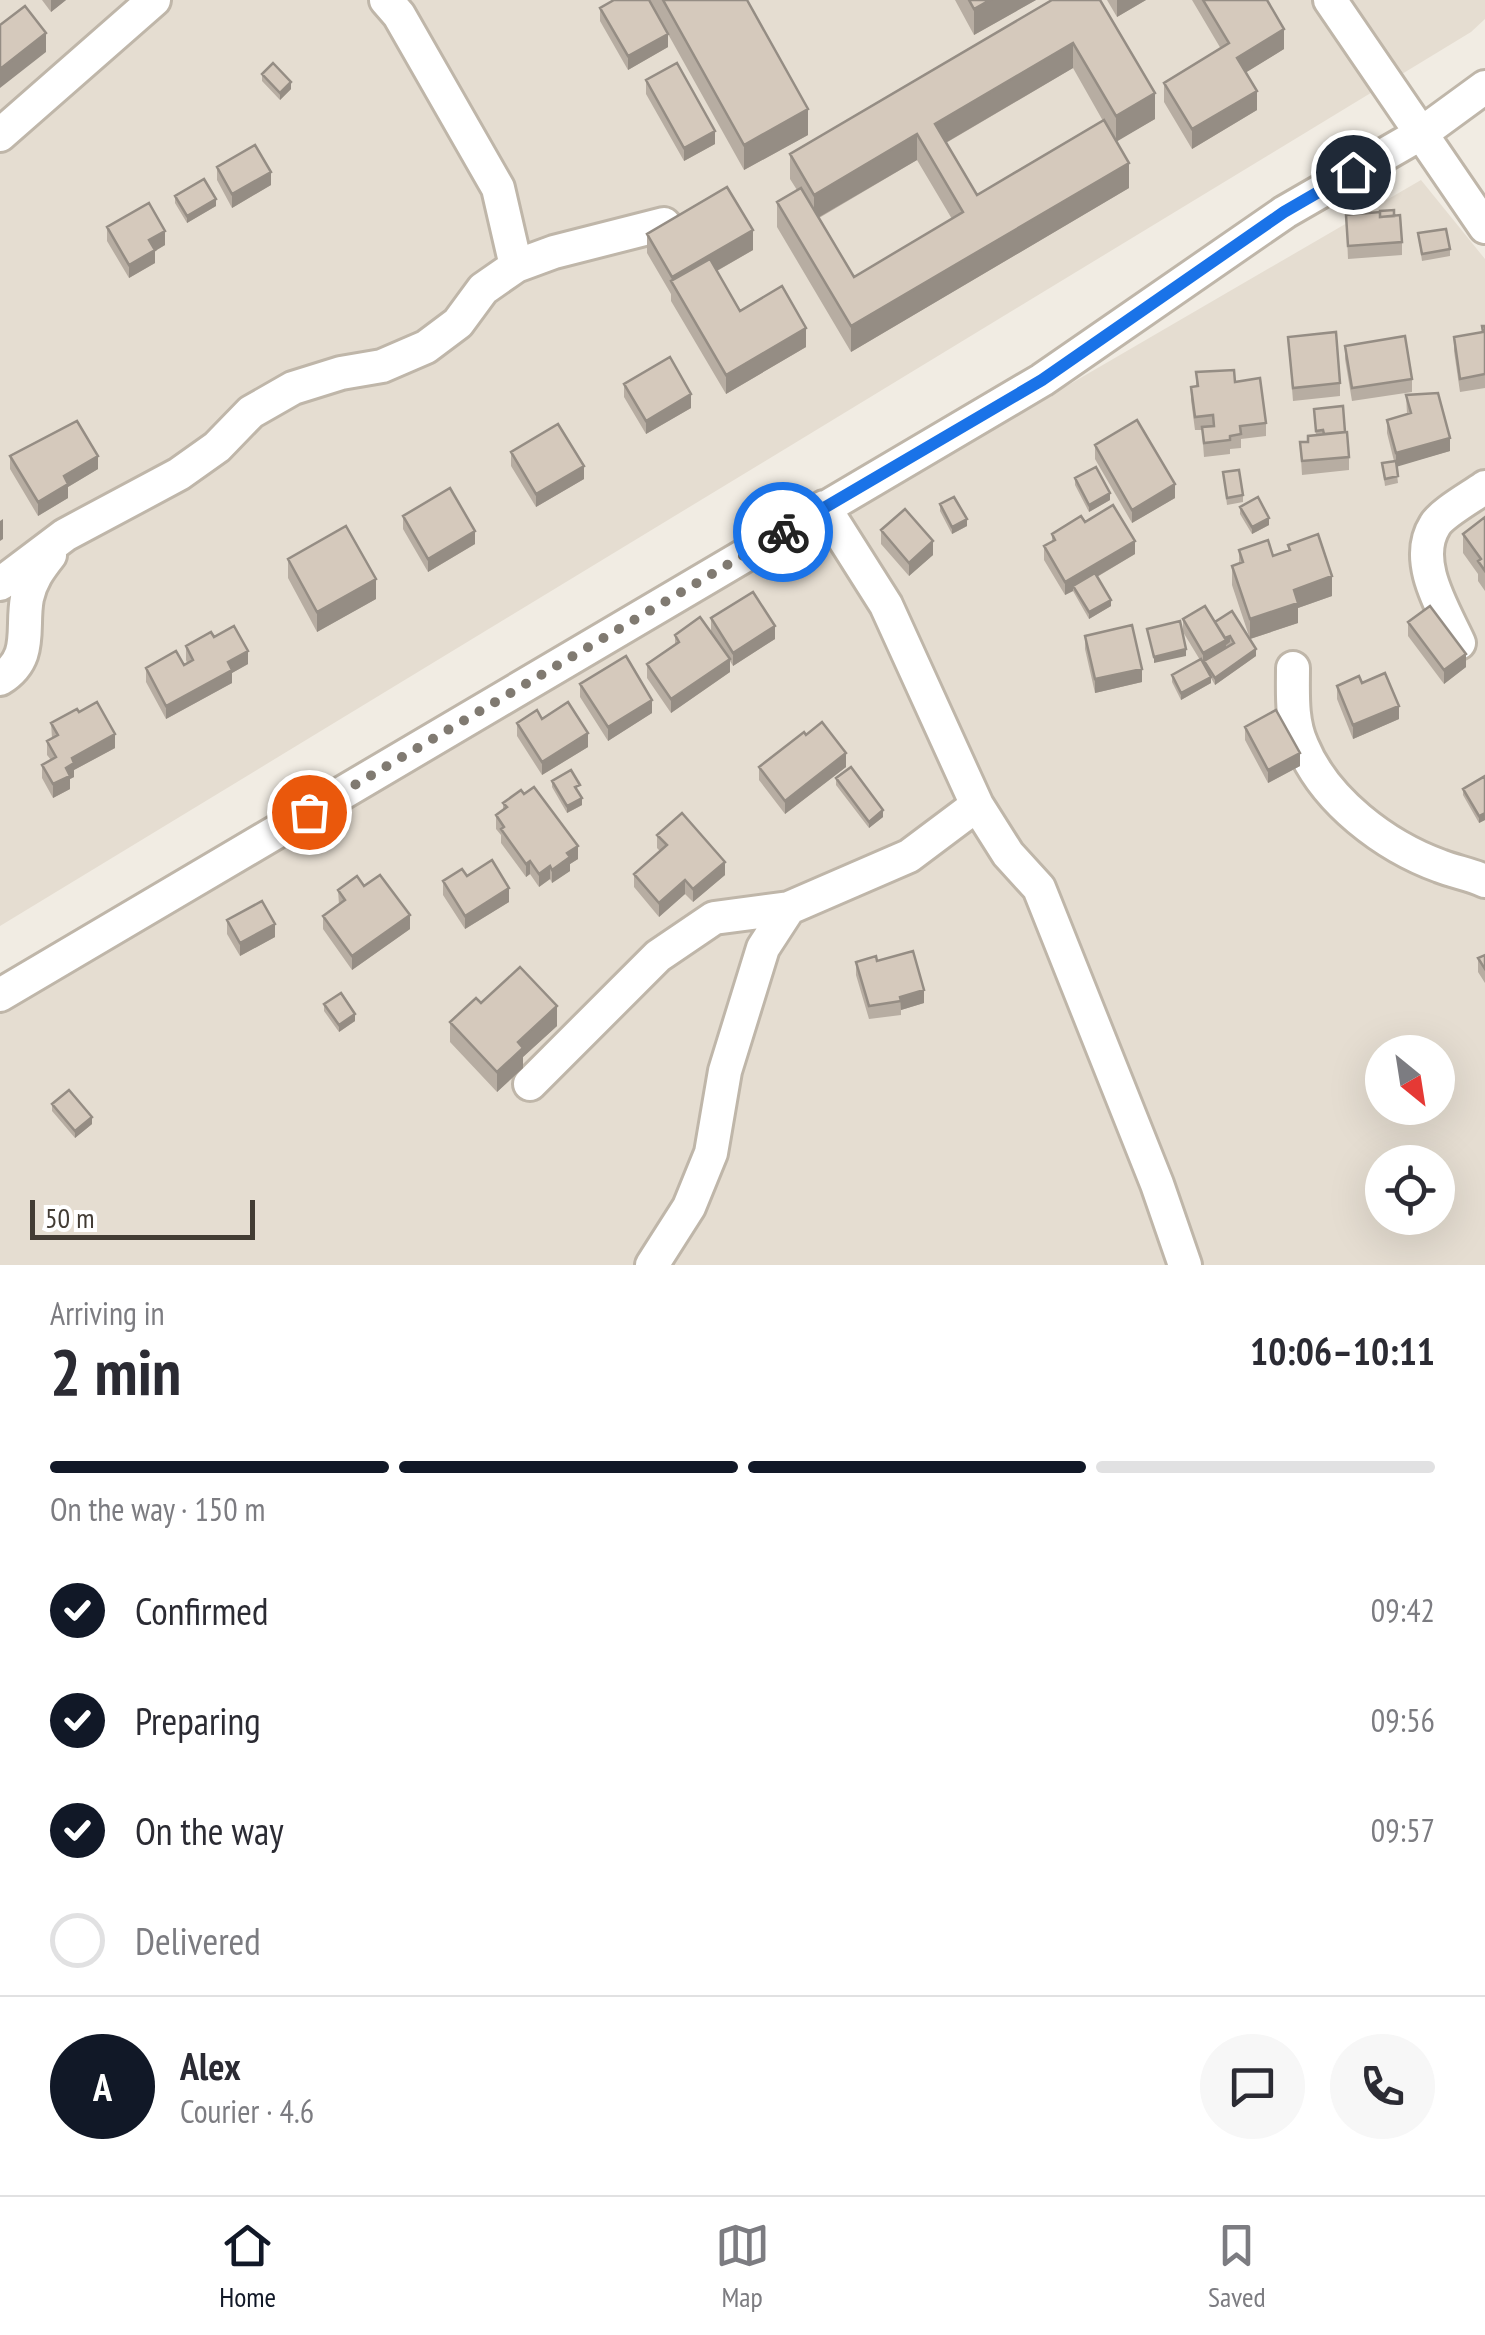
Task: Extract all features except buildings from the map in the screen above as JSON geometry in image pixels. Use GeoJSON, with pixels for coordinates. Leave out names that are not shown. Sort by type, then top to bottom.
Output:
{"type":"FeatureCollection","features":[{"type":"Feature","properties":{"kind":"street"},"geometry":{"type":"LineString","coordinates":[[0,134],[154,0]]}},
{"type":"Feature","properties":{"kind":"street"},"geometry":{"type":"LineString","coordinates":[[386,0],[399,15],[498,188],[516,266]]}},
{"type":"Feature","properties":{"kind":"street"},"geometry":{"type":"LineString","coordinates":[[1330,0],[1485,227]]}},
{"type":"Feature","properties":{"kind":"street"},"geometry":{"type":"LineString","coordinates":[[0,995],[1042,380],[1284,212],[1422,133],[1485,87]]}},
{"type":"Feature","properties":{"kind":"street"},"geometry":{"type":"LineString","coordinates":[[0,584],[65,535],[179,474],[217,446],[251,412],[293,388],[340,373],[382,366],[426,347],[458,323],[483,288],[516,266],[554,252],[664,224]]}},
{"type":"Feature","properties":{"kind":"street"},"geometry":{"type":"LineString","coordinates":[[1459,643],[1435,591],[1426,556],[1435,524],[1485,487]]}},
{"type":"Feature","properties":{"kind":"street"},"geometry":{"type":"LineString","coordinates":[[824,507],[886,606],[977,805],[1008,854],[1039,888],[1157,1184],[1185,1265]]}},
{"type":"Feature","properties":{"kind":"street"},"geometry":{"type":"LineString","coordinates":[[0,679],[24,651],[26,601],[35,574],[65,535]]}},
{"type":"Feature","properties":{"kind":"street"},"geometry":{"type":"LineString","coordinates":[[1294,668],[1293,708],[1301,744],[1324,782],[1356,817],[1391,842],[1438,866],[1485,881]]}},
{"type":"Feature","properties":{"kind":"street"},"geometry":{"type":"LineString","coordinates":[[530,1084],[658,956],[714,918],[788,908],[909,856],[977,805]]}},
{"type":"Feature","properties":{"kind":"street"},"geometry":{"type":"LineString","coordinates":[[652,1265],[689,1207],[711,1153],[726,1070],[762,948],[788,908]]}},
{"type":"Feature","properties":{"kind":"shaded area"},"geometry":{"type":"Polygon","coordinates":[[[0,0],[1485,0],[1485,19],[1471,32],[0,926],[0,0]]]}},
{"type":"Feature","properties":{"kind":"shaded area"},"geometry":{"type":"Polygon","coordinates":[[[1421,180],[1485,259],[1485,1265],[0,1265],[0,1006],[1421,180]]]}},
{"type":"Feature","properties":{"kind":"way so far"},"geometry":{"type":"LineString","coordinates":[[309,812],[783,532]]}},
{"type":"Feature","properties":{"kind":"route"},"geometry":{"type":"LineString","coordinates":[[783,532],[1042,380],[1284,212],[1353,172]]}}]}
